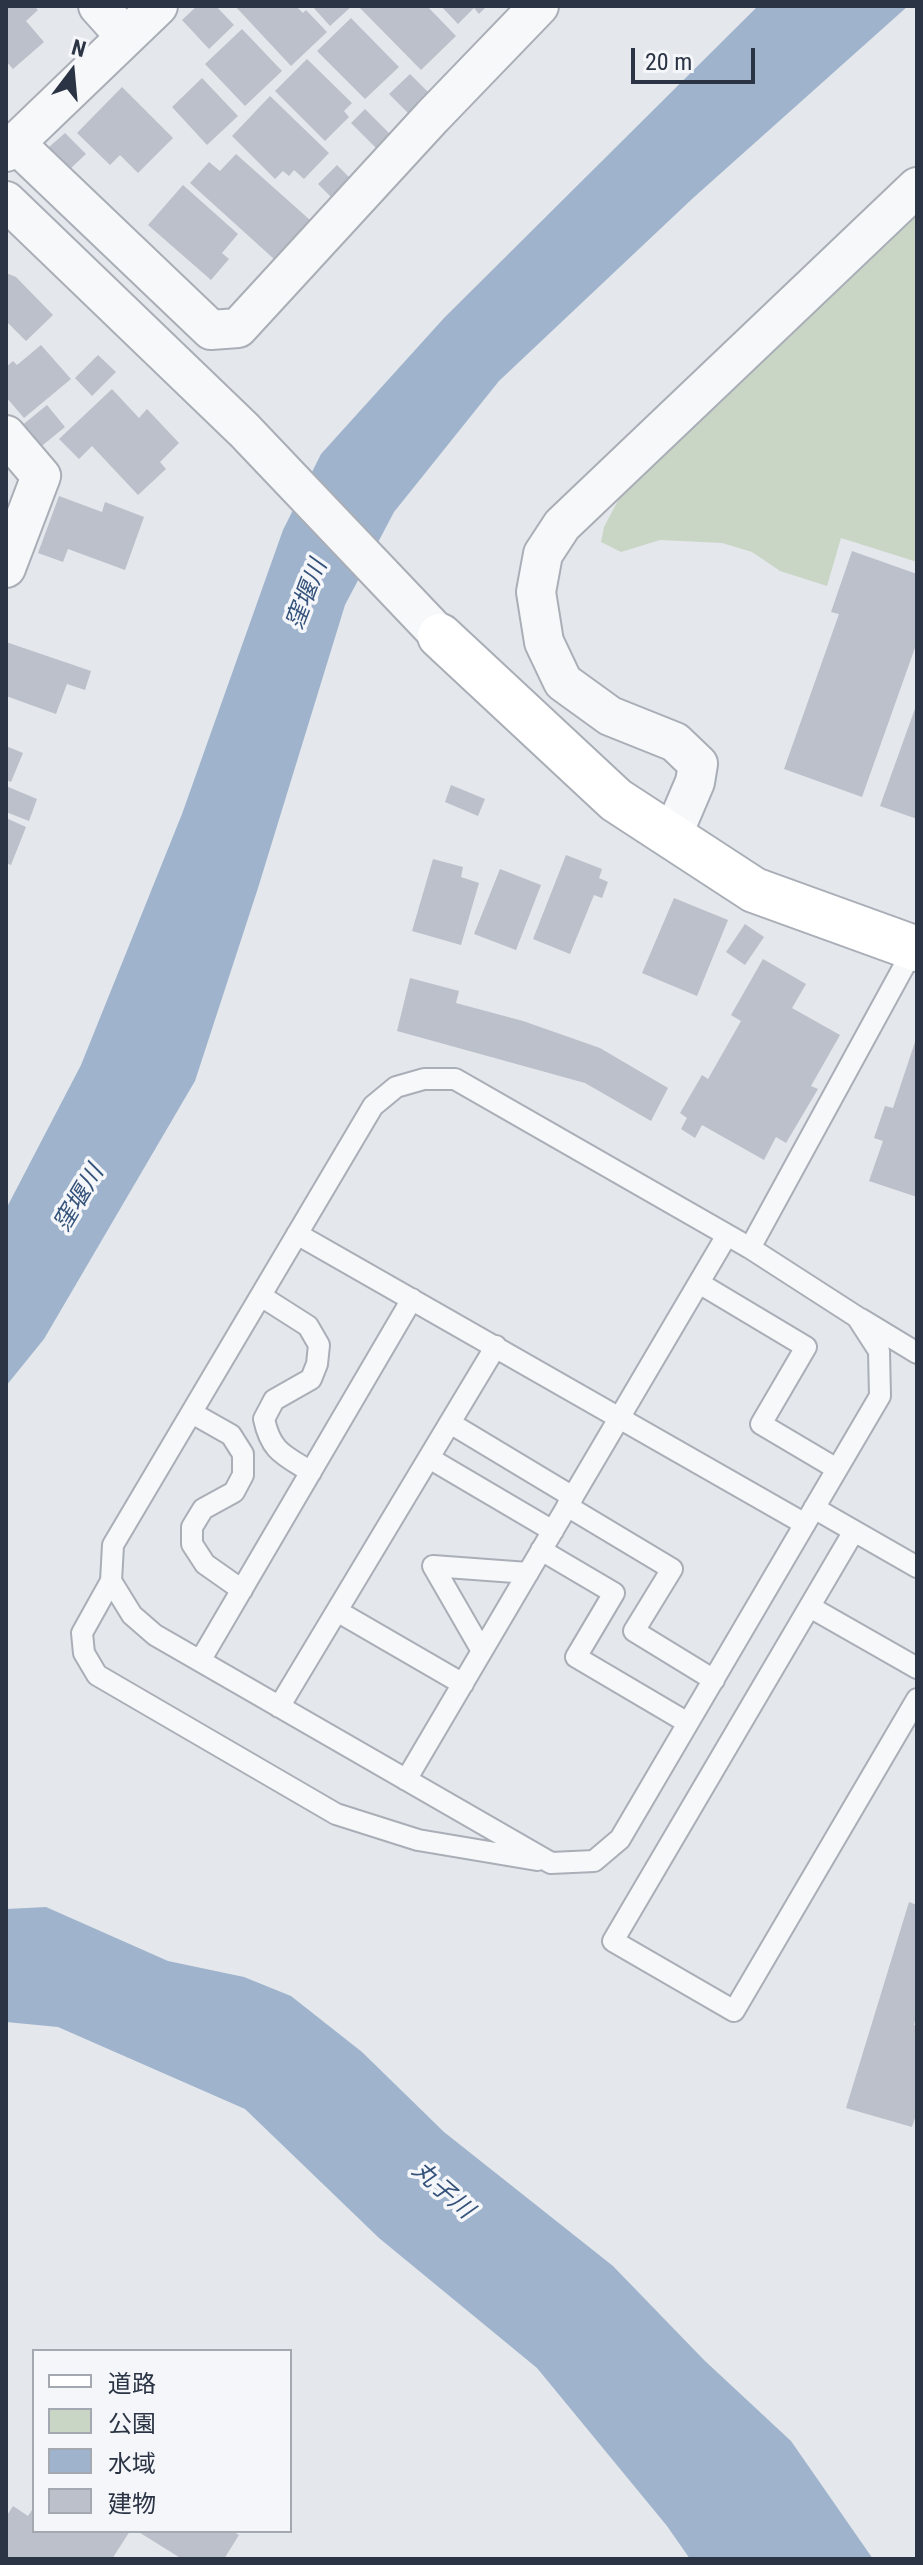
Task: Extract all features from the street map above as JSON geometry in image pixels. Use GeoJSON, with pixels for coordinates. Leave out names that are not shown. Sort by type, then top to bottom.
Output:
{"type":"FeatureCollection","features":[{"type":"Feature","properties":{"kind":"street"},"geometry":{"type":"LineString","coordinates":[[98,6],[125,36]]}},
{"type":"Feature","properties":{"kind":"street"},"geometry":{"type":"LineString","coordinates":[[158,6],[10,148],[211,330],[238,328],[539,6]]}},
{"type":"Feature","properties":{"kind":"street"},"geometry":{"type":"LineString","coordinates":[[672,836],[695,782],[698,764],[675,742],[610,716],[563,682],[544,642],[536,592],[543,554],[562,525],[917,187]]}},
{"type":"Feature","properties":{"kind":"street"},"geometry":{"type":"LineString","coordinates":[[6,201],[244,430],[440,636],[616,800],[754,890],[916,949]]}},
{"type":"Feature","properties":{"kind":"street"},"geometry":{"type":"LineString","coordinates":[[6,435],[41,476],[6,568]]}},
{"type":"Feature","properties":{"kind":"lane"},"geometry":{"type":"LineString","coordinates":[[750,1248],[916,949]]}},
{"type":"Feature","properties":{"kind":"lane"},"geometry":{"type":"LineString","coordinates":[[857,1317],[879,1351],[880,1396],[620,1839],[594,1861],[551,1863],[418,1840],[336,1814],[97,1675],[84,1653],[82,1633],[111,1581],[113,1545],[373,1106],[396,1087],[424,1079],[455,1079],[750,1248],[917,1353]]}},
{"type":"Feature","properties":{"kind":"lane"},"geometry":{"type":"LineString","coordinates":[[297,1234],[620,1417],[810,1516],[854,1531],[917,1567]]}},
{"type":"Feature","properties":{"kind":"lane"},"geometry":{"type":"LineString","coordinates":[[406,1780],[727,1235]]}},
{"type":"Feature","properties":{"kind":"lane"},"geometry":{"type":"LineString","coordinates":[[699,1283],[806,1347],[761,1424],[837,1469]]}},
{"type":"Feature","properties":{"kind":"lane"},"geometry":{"type":"LineString","coordinates":[[261,1296],[308,1326],[319,1345],[317,1364],[311,1379],[274,1400],[264,1419],[268,1438],[279,1452],[311,1472]]}},
{"type":"Feature","properties":{"kind":"lane"},"geometry":{"type":"LineString","coordinates":[[200,1661],[412,1299]]}},
{"type":"Feature","properties":{"kind":"lane"},"geometry":{"type":"LineString","coordinates":[[279,1707],[496,1346]]}},
{"type":"Feature","properties":{"kind":"lane"},"geometry":{"type":"LineString","coordinates":[[192,1413],[231,1435],[243,1454],[243,1475],[234,1492],[203,1509],[192,1527],[192,1544],[205,1564],[242,1590]]}},
{"type":"Feature","properties":{"kind":"lane"},"geometry":{"type":"LineString","coordinates":[[450,1423],[672,1569],[634,1631],[714,1680]]}},
{"type":"Feature","properties":{"kind":"lane"},"geometry":{"type":"LineString","coordinates":[[429,1458],[553,1531]]}},
{"type":"Feature","properties":{"kind":"lane"},"geometry":{"type":"LineString","coordinates":[[854,1531],[613,1941],[734,2011],[917,1699]]}},
{"type":"Feature","properties":{"kind":"lane"},"geometry":{"type":"LineString","coordinates":[[541,1550],[614,1593],[576,1657],[688,1723]]}},
{"type":"Feature","properties":{"kind":"lane"},"geometry":{"type":"LineString","coordinates":[[482,1651],[433,1566],[528,1573]]}},
{"type":"Feature","properties":{"kind":"lane"},"geometry":{"type":"LineString","coordinates":[[111,1581],[132,1615],[155,1635],[551,1863]]}},
{"type":"Feature","properties":{"kind":"lane"},"geometry":{"type":"LineString","coordinates":[[810,1607],[917,1668]]}},
{"type":"Feature","properties":{"kind":"lane"},"geometry":{"type":"LineString","coordinates":[[337,1611],[463,1684]]}},
{"type":"Feature","properties":{"kind":"green space"},"geometry":{"type":"Polygon","coordinates":[[[917,202],[917,562],[841,538],[827,586],[780,571],[752,552],[722,543],[660,540],[621,552],[601,542],[604,527],[624,489],[917,202]]]}},
{"type":"Feature","properties":{"kind":"water","name":"窪堰川"},"geometry":{"type":"Polygon","coordinates":[[[758,6],[908,6],[692,199],[499,381],[394,512],[345,605],[195,1081],[44,1339],[6,1386],[6,1209],[81,1065],[182,814],[283,530],[321,454],[444,318],[758,6]]]}},
{"type":"Feature","properties":{"kind":"water","name":"丸子川"},"geometry":{"type":"Polygon","coordinates":[[[46,1907],[168,1961],[244,1977],[291,1996],[362,2052],[444,2132],[613,2266],[704,2360],[791,2441],[873,2559],[690,2559],[667,2526],[537,2368],[379,2238],[245,2109],[58,2027],[6,2022],[6,1909],[46,1907]]]}},
{"type":"Feature","properties":{"kind":"building"},"geometry":{"type":"Polygon","coordinates":[[[6,6],[34,6],[38,10],[26,21],[44,42],[13,69],[6,61],[6,6]]]}},
{"type":"Feature","properties":{"kind":"building"},"geometry":{"type":"Polygon","coordinates":[[[197,6],[216,6],[234,25],[209,49],[182,20],[197,6]]]}},
{"type":"Feature","properties":{"kind":"building"},"geometry":{"type":"Polygon","coordinates":[[[235,6],[296,6],[303,13],[306,10],[327,32],[291,66],[235,6]]]}},
{"type":"Feature","properties":{"kind":"building"},"geometry":{"type":"Polygon","coordinates":[[[312,6],[352,6],[330,26],[312,6]]]}},
{"type":"Feature","properties":{"kind":"building"},"geometry":{"type":"Polygon","coordinates":[[[358,6],[427,6],[456,36],[421,70],[358,6]]]}},
{"type":"Feature","properties":{"kind":"building"},"geometry":{"type":"Polygon","coordinates":[[[441,6],[487,6],[479,14],[474,8],[458,24],[441,6]]]}},
{"type":"Feature","properties":{"kind":"building"},"geometry":{"type":"Polygon","coordinates":[[[351,18],[399,67],[365,99],[317,51],[351,18]]]}},
{"type":"Feature","properties":{"kind":"building"},"geometry":{"type":"Polygon","coordinates":[[[242,29],[282,71],[245,106],[205,64],[242,29]]]}},
{"type":"Feature","properties":{"kind":"building"},"geometry":{"type":"Polygon","coordinates":[[[307,59],[352,103],[344,111],[349,117],[325,141],[275,91],[307,59]]]}},
{"type":"Feature","properties":{"kind":"building"},"geometry":{"type":"Polygon","coordinates":[[[410,74],[429,93],[409,114],[389,94],[410,74]]]}},
{"type":"Feature","properties":{"kind":"building"},"geometry":{"type":"Polygon","coordinates":[[[202,78],[238,116],[207,145],[172,107],[202,78]]]}},
{"type":"Feature","properties":{"kind":"building"},"geometry":{"type":"Polygon","coordinates":[[[122,87],[173,138],[138,173],[120,155],[110,165],[77,133],[122,87]]]}},
{"type":"Feature","properties":{"kind":"building"},"geometry":{"type":"Polygon","coordinates":[[[270,96],[329,153],[304,179],[294,170],[289,176],[283,171],[275,179],[232,136],[270,96]]]}},
{"type":"Feature","properties":{"kind":"building"},"geometry":{"type":"Polygon","coordinates":[[[365,109],[390,134],[376,148],[351,123],[365,109]]]}},
{"type":"Feature","properties":{"kind":"building"},"geometry":{"type":"Polygon","coordinates":[[[65,133],[86,154],[70,169],[49,147],[65,133]]]}},
{"type":"Feature","properties":{"kind":"building"},"geometry":{"type":"Polygon","coordinates":[[[236,154],[310,220],[274,259],[190,183],[209,162],[220,171],[236,154]]]}},
{"type":"Feature","properties":{"kind":"building"},"geometry":{"type":"Polygon","coordinates":[[[337,165],[351,179],[332,198],[318,184],[337,165]]]}},
{"type":"Feature","properties":{"kind":"building"},"geometry":{"type":"Polygon","coordinates":[[[183,185],[238,234],[222,253],[229,259],[211,280],[148,225],[183,185]]]}},
{"type":"Feature","properties":{"kind":"building"},"geometry":{"type":"Polygon","coordinates":[[[6,273],[16,277],[53,315],[26,341],[6,321],[6,273]]]}},
{"type":"Feature","properties":{"kind":"building"},"geometry":{"type":"Polygon","coordinates":[[[41,345],[71,379],[24,418],[6,397],[6,367],[13,361],[17,365],[41,345]]]}},
{"type":"Feature","properties":{"kind":"building"},"geometry":{"type":"Polygon","coordinates":[[[98,355],[116,372],[92,396],[75,378],[98,355]]]}},
{"type":"Feature","properties":{"kind":"building"},"geometry":{"type":"Polygon","coordinates":[[[112,389],[139,418],[147,409],[179,443],[160,462],[166,469],[138,495],[92,446],[79,459],[59,439],[112,389]]]}},
{"type":"Feature","properties":{"kind":"building"},"geometry":{"type":"Polygon","coordinates":[[[47,405],[65,427],[38,449],[20,427],[47,405]]]}},
{"type":"Feature","properties":{"kind":"building"},"geometry":{"type":"Polygon","coordinates":[[[59,496],[102,512],[105,502],[144,517],[125,570],[68,549],[63,562],[38,553],[59,496]]]}},
{"type":"Feature","properties":{"kind":"building"},"geometry":{"type":"Polygon","coordinates":[[[852,551],[917,574],[917,642],[862,797],[784,769],[839,614],[831,612],[852,551]]]}},
{"type":"Feature","properties":{"kind":"building"},"geometry":{"type":"Polygon","coordinates":[[[6,642],[91,671],[85,690],[67,684],[56,714],[6,696],[6,642]]]}},
{"type":"Feature","properties":{"kind":"building"},"geometry":{"type":"Polygon","coordinates":[[[917,703],[917,819],[880,806],[917,703]]]}},
{"type":"Feature","properties":{"kind":"building"},"geometry":{"type":"Polygon","coordinates":[[[6,746],[23,753],[11,782],[6,780],[6,746]]]}},
{"type":"Feature","properties":{"kind":"building"},"geometry":{"type":"Polygon","coordinates":[[[451,785],[485,799],[478,816],[445,802],[451,785]]]}},
{"type":"Feature","properties":{"kind":"building"},"geometry":{"type":"Polygon","coordinates":[[[6,786],[37,799],[29,821],[6,812],[6,786]]]}},
{"type":"Feature","properties":{"kind":"building"},"geometry":{"type":"Polygon","coordinates":[[[6,818],[26,827],[11,865],[6,863],[6,818]]]}},
{"type":"Feature","properties":{"kind":"building"},"geometry":{"type":"Polygon","coordinates":[[[566,855],[602,869],[599,878],[608,882],[602,898],[594,895],[570,954],[533,939],[566,855]]]}},
{"type":"Feature","properties":{"kind":"building"},"geometry":{"type":"Polygon","coordinates":[[[433,859],[463,867],[461,877],[479,883],[461,945],[412,931],[433,859]]]}},
{"type":"Feature","properties":{"kind":"building"},"geometry":{"type":"Polygon","coordinates":[[[500,869],[541,885],[516,950],[474,934],[500,869]]]}},
{"type":"Feature","properties":{"kind":"building"},"geometry":{"type":"Polygon","coordinates":[[[674,898],[728,920],[697,996],[642,973],[674,898]]]}},
{"type":"Feature","properties":{"kind":"building"},"geometry":{"type":"Polygon","coordinates":[[[745,924],[764,937],[745,965],[726,952],[745,924]]]}},
{"type":"Feature","properties":{"kind":"building"},"geometry":{"type":"Polygon","coordinates":[[[763,959],[806,984],[792,1008],[840,1035],[811,1086],[818,1089],[786,1143],[776,1137],[764,1160],[702,1125],[695,1138],[681,1129],[687,1118],[680,1113],[702,1075],[708,1079],[741,1021],[731,1015],[763,959]]]}},
{"type":"Feature","properties":{"kind":"building"},"geometry":{"type":"Polygon","coordinates":[[[410,978],[459,991],[456,1003],[523,1021],[600,1048],[668,1088],[651,1121],[585,1083],[397,1031],[410,978]]]}},
{"type":"Feature","properties":{"kind":"building"},"geometry":{"type":"Polygon","coordinates":[[[916,1039],[917,1197],[869,1181],[883,1141],[874,1138],[885,1106],[893,1108],[916,1039]]]}},
{"type":"Feature","properties":{"kind":"building"},"geometry":{"type":"Polygon","coordinates":[[[909,1902],[917,1905],[917,2013],[914,2025],[917,2026],[917,2112],[912,2127],[846,2108],[909,1902]]]}},
{"type":"Feature","properties":{"kind":"building"},"geometry":{"type":"Polygon","coordinates":[[[13,2506],[28,2516],[32,2510],[32,2533],[129,2533],[112,2559],[6,2559],[6,2517],[13,2506]]]}},
{"type":"Feature","properties":{"kind":"building"},"geometry":{"type":"Polygon","coordinates":[[[140,2533],[239,2535],[224,2559],[182,2559],[140,2533]]]}}]}
